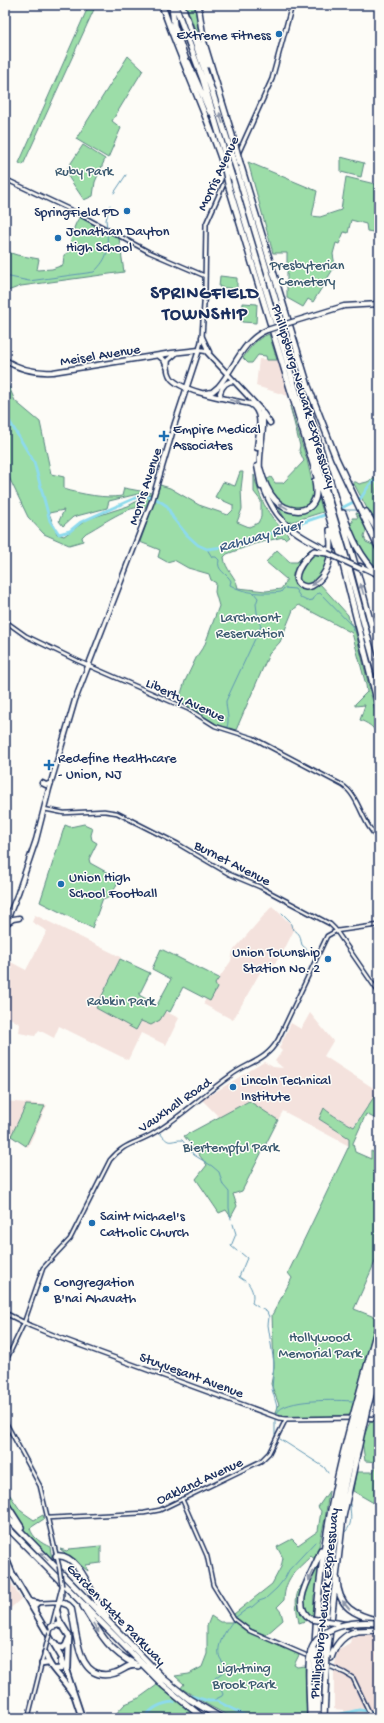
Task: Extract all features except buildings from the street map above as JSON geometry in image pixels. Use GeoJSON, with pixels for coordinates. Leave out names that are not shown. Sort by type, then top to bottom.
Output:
{"type":"FeatureCollection","features":[{"type":"Feature","properties":{"kind":"highway","name":"Phillipsburg-Newark Expressway"},"geometry":{"type":"LineString","coordinates":[[162,5],[179,53],[213,136],[225,170],[314,470],[356,592],[379,679]]}},
{"type":"Feature","properties":{"kind":"highway","name":"Phillipsburg-Newark Expressway"},"geometry":{"type":"LineString","coordinates":[[174,5],[183,16],[232,155],[323,458],[342,516]]}},
{"type":"Feature","properties":{"kind":"highway"},"geometry":{"type":"LineString","coordinates":[[174,5],[174,22],[180,43],[213,136]]}},
{"type":"Feature","properties":{"kind":"highway","name":"Phillipsburg-Newark Expressway"},"geometry":{"type":"LineString","coordinates":[[182,5],[183,16],[222,142],[330,515],[379,708]]}},
{"type":"Feature","properties":{"kind":"highway"},"geometry":{"type":"LineString","coordinates":[[198,5],[202,36],[215,80]]}},
{"type":"Feature","properties":{"kind":"highway"},"geometry":{"type":"LineString","coordinates":[[183,16],[188,17],[215,80]]}},
{"type":"Feature","properties":{"kind":"highway"},"geometry":{"type":"LineString","coordinates":[[180,43],[222,142]]}},
{"type":"Feature","properties":{"kind":"highway","name":"Phillipsburg-Newark Expressway"},"geometry":{"type":"LineString","coordinates":[[215,80],[302,368],[319,416],[339,464],[357,498],[379,549]]}},
{"type":"Feature","properties":{"kind":"highway"},"geometry":{"type":"LineString","coordinates":[[260,469],[267,487],[274,498],[285,507],[296,511],[308,508],[314,500],[316,489],[314,470]]}},
{"type":"Feature","properties":{"kind":"highway"},"geometry":{"type":"LineString","coordinates":[[327,552],[314,551],[306,559],[296,574],[300,584],[306,587],[312,586],[319,580],[326,569],[331,547],[330,515]]}},
{"type":"Feature","properties":{"kind":"highway"},"geometry":{"type":"LineString","coordinates":[[365,515],[379,533]]}},
{"type":"Feature","properties":{"kind":"highway"},"geometry":{"type":"LineString","coordinates":[[342,516],[361,554],[368,565],[379,576]]}},
{"type":"Feature","properties":{"kind":"highway"},"geometry":{"type":"LineString","coordinates":[[342,516],[379,654]]}},
{"type":"Feature","properties":{"kind":"highway"},"geometry":{"type":"LineString","coordinates":[[356,592],[379,697]]}},
{"type":"Feature","properties":{"kind":"highway","name":"Phillipsburg-Newark Expressway"},"geometry":{"type":"LineString","coordinates":[[361,1409],[379,1323]]}},
{"type":"Feature","properties":{"kind":"highway","name":"Phillipsburg-Newark Expressway"},"geometry":{"type":"LineString","coordinates":[[319,1718],[317,1709],[322,1671],[327,1568],[339,1503],[356,1427],[379,1337]]}},
{"type":"Feature","properties":{"kind":"highway","name":"Phillipsburg-Newark Expressway"},"geometry":{"type":"LineString","coordinates":[[323,1655],[315,1640],[325,1540],[339,1503],[356,1427],[379,1354]]}},
{"type":"Feature","properties":{"kind":"highway","name":"Phillipsburg-Newark Expressway"},"geometry":{"type":"LineString","coordinates":[[361,1409],[379,1368]]}},
{"type":"Feature","properties":{"kind":"highway"},"geometry":{"type":"LineString","coordinates":[[5,1502],[32,1543]]}},
{"type":"Feature","properties":{"kind":"highway","name":"Phillipsburg-Newark Expressway"},"geometry":{"type":"LineString","coordinates":[[312,1718],[317,1709],[335,1571],[339,1503]]}},
{"type":"Feature","properties":{"kind":"highway"},"geometry":{"type":"LineString","coordinates":[[315,1640],[326,1558],[339,1503]]}},
{"type":"Feature","properties":{"kind":"highway","name":"Garden State Parkway"},"geometry":{"type":"LineString","coordinates":[[5,1515],[157,1672],[179,1692],[221,1718]]}},
{"type":"Feature","properties":{"kind":"highway","name":"Garden State Parkway"},"geometry":{"type":"LineString","coordinates":[[5,1524],[149,1671],[174,1695],[202,1718]]}},
{"type":"Feature","properties":{"kind":"highway"},"geometry":{"type":"LineString","coordinates":[[5,1528],[26,1546]]}},
{"type":"Feature","properties":{"kind":"highway"},"geometry":{"type":"LineString","coordinates":[[325,1540],[301,1598],[302,1610],[311,1619],[355,1625],[379,1626]]}},
{"type":"Feature","properties":{"kind":"highway"},"geometry":{"type":"LineString","coordinates":[[5,1556],[12,1573],[49,1638],[61,1655],[69,1676],[81,1718]]}},
{"type":"Feature","properties":{"kind":"highway"},"geometry":{"type":"LineString","coordinates":[[56,1556],[66,1557],[81,1571],[110,1624]]}},
{"type":"Feature","properties":{"kind":"highway"},"geometry":{"type":"LineString","coordinates":[[5,1568],[61,1661],[81,1718]]}},
{"type":"Feature","properties":{"kind":"highway"},"geometry":{"type":"LineString","coordinates":[[335,1571],[338,1592],[346,1606],[359,1616],[379,1626]]}},
{"type":"Feature","properties":{"kind":"highway"},"geometry":{"type":"LineString","coordinates":[[76,1595],[105,1641],[122,1658],[149,1671]]}},
{"type":"Feature","properties":{"kind":"highway"},"geometry":{"type":"LineString","coordinates":[[27,1599],[31,1602],[37,1603],[34,1606],[37,1615]]}},
{"type":"Feature","properties":{"kind":"highway"},"geometry":{"type":"LineString","coordinates":[[59,1602],[71,1607],[80,1654],[91,1669],[98,1673],[108,1674],[117,1672],[131,1665],[138,1666]]}},
{"type":"Feature","properties":{"kind":"highway"},"geometry":{"type":"LineString","coordinates":[[58,1611],[59,1620],[68,1634],[67,1663],[69,1676]]}},
{"type":"Feature","properties":{"kind":"highway"},"geometry":{"type":"LineString","coordinates":[[317,1709],[309,1685],[310,1656],[314,1645],[321,1636],[330,1630],[345,1625],[362,1622],[379,1626]]}},
{"type":"Feature","properties":{"kind":"highway"},"geometry":{"type":"LineString","coordinates":[[51,1627],[59,1625],[66,1629]]}},
{"type":"Feature","properties":{"kind":"highway"},"geometry":{"type":"LineString","coordinates":[[322,1671],[323,1655],[347,1635],[379,1626]]}},
{"type":"Feature","properties":{"kind":"highway"},"geometry":{"type":"LineString","coordinates":[[49,1638],[57,1646],[62,1648],[67,1643],[68,1634]]}},
{"type":"Feature","properties":{"kind":"highway"},"geometry":{"type":"LineString","coordinates":[[44,1653],[49,1663],[67,1684],[72,1693]]}},
{"type":"Feature","properties":{"kind":"highway"},"geometry":{"type":"LineString","coordinates":[[54,1669],[61,1669],[61,1661]]}},
{"type":"Feature","properties":{"kind":"highway"},"geometry":{"type":"LineString","coordinates":[[42,1664],[49,1663]]}},
{"type":"Feature","properties":{"kind":"highway","name":"Phillipsburg-Newark Expressway"},"geometry":{"type":"LineString","coordinates":[[317,1709],[324,1718]]}},
{"type":"Feature","properties":{"kind":"main road","name":"Morris Avenue"},"geometry":{"type":"LineString","coordinates":[[5,925],[27,868],[75,700],[152,501],[199,350],[202,337],[206,276],[205,233],[207,220],[270,82],[292,5]]}},
{"type":"Feature","properties":{"kind":"main road"},"geometry":{"type":"LineString","coordinates":[[204,393],[213,391],[224,380],[251,340],[258,334],[344,306],[379,304]]}},
{"type":"Feature","properties":{"kind":"main road"},"geometry":{"type":"LineString","coordinates":[[202,337],[209,352],[234,381],[257,404],[270,423]]}},
{"type":"Feature","properties":{"kind":"main road","name":"Meisel Avenue"},"geometry":{"type":"LineString","coordinates":[[5,360],[27,371],[49,373],[199,350],[209,352]]}},
{"type":"Feature","properties":{"kind":"main road"},"geometry":{"type":"LineString","coordinates":[[167,367],[168,360],[177,353]]}},
{"type":"Feature","properties":{"kind":"main road"},"geometry":{"type":"LineString","coordinates":[[159,356],[164,360],[171,377],[187,388],[253,406],[258,414],[259,427],[257,456],[259,479],[267,502],[283,524],[298,538],[379,576]]}},
{"type":"Feature","properties":{"kind":"main road"},"geometry":{"type":"LineString","coordinates":[[223,369],[229,368],[235,362]]}},
{"type":"Feature","properties":{"kind":"main road"},"geometry":{"type":"LineString","coordinates":[[223,369],[224,380]]}},
{"type":"Feature","properties":{"kind":"main road"},"geometry":{"type":"LineString","coordinates":[[221,398],[220,394],[222,387],[229,382],[234,381]]}},
{"type":"Feature","properties":{"kind":"main road"},"geometry":{"type":"LineString","coordinates":[[262,412],[263,423],[260,469],[267,496],[283,524]]}},
{"type":"Feature","properties":{"kind":"main road"},"geometry":{"type":"LineString","coordinates":[[42,783],[47,785],[51,782]]}},
{"type":"Feature","properties":{"kind":"main road"},"geometry":{"type":"LineString","coordinates":[[5,925],[13,919],[19,918]]}},
{"type":"Feature","properties":{"kind":"main road","name":"Stuyvesant Avenue"},"geometry":{"type":"LineString","coordinates":[[5,1313],[24,1323],[80,1345],[286,1419],[379,1419]]}},
{"type":"Feature","properties":{"kind":"street"},"geometry":{"type":"LineString","coordinates":[[5,179],[105,228],[149,252],[206,276]]}},
{"type":"Feature","properties":{"kind":"street","name":"Liberty Avenue"},"geometry":{"type":"LineString","coordinates":[[5,621],[26,636],[188,709],[215,726],[253,738],[342,785],[351,794],[368,826],[379,840]]}},
{"type":"Feature","properties":{"kind":"street","name":"Burnet Avenue"},"geometry":{"type":"LineString","coordinates":[[44,809],[64,813],[104,811],[117,813],[178,844],[229,874],[260,887],[330,924],[379,993]]}},
{"type":"Feature","properties":{"kind":"street"},"geometry":{"type":"LineString","coordinates":[[336,931],[379,925]]}},
{"type":"Feature","properties":{"kind":"street","name":"Vauxhall Road"},"geometry":{"type":"LineString","coordinates":[[5,1364],[24,1323],[43,1268],[70,1239],[110,1160],[125,1146],[145,1139],[230,1076],[263,1058],[270,1052],[278,1040],[299,997],[325,938],[336,931]]}},
{"type":"Feature","properties":{"kind":"street","name":"Oakland Avenue"},"geometry":{"type":"LineString","coordinates":[[48,1518],[149,1513],[160,1510],[261,1461],[272,1448],[286,1419]]}},
{"type":"Feature","properties":{"kind":"street"},"geometry":{"type":"LineString","coordinates":[[5,1421],[38,1481],[59,1566],[62,1586],[28,1718]]}},
{"type":"Feature","properties":{"kind":"street"},"geometry":{"type":"LineString","coordinates":[[182,1499],[207,1556],[213,1585],[235,1619],[246,1629],[260,1636],[347,1674],[354,1679],[372,1716]]}},
{"type":"Feature","properties":{"kind":"street"},"geometry":{"type":"LineString","coordinates":[[54,1618],[58,1611],[62,1586]]}},
{"type":"Feature","properties":{"kind":"street"},"geometry":{"type":"LineString","coordinates":[[37,1603],[59,1602]]}},
{"type":"Feature","properties":{"kind":"shaded area"},"geometry":{"type":"Polygon","coordinates":[[[259,359],[279,360],[288,396],[256,386],[259,359]]]}},
{"type":"Feature","properties":{"kind":"shaded area"},"geometry":{"type":"Polygon","coordinates":[[[272,906],[295,928],[282,954],[275,963],[262,969],[233,1020],[203,1004],[206,999],[210,1001],[215,984],[231,961],[233,951],[272,906]]]}},
{"type":"Feature","properties":{"kind":"shaded area"},"geometry":{"type":"Polygon","coordinates":[[[35,915],[121,957],[96,1008],[136,1030],[142,1021],[156,1007],[179,1018],[166,1045],[141,1033],[128,1060],[59,1026],[54,1038],[39,1030],[35,1036],[19,1033],[20,1024],[5,1015],[5,999],[7,996],[5,994],[5,980],[13,967],[5,963],[5,959],[26,970],[47,931],[32,922],[35,915]]]}},
{"type":"Feature","properties":{"kind":"shaded area"},"geometry":{"type":"Polygon","coordinates":[[[310,1013],[333,1041],[324,1056],[378,1091],[353,1127],[336,1116],[331,1115],[325,1108],[319,1119],[349,1138],[349,1146],[283,1111],[278,1120],[249,1101],[220,1118],[202,1100],[264,1062],[273,1067],[283,1068],[275,1061],[282,1051],[279,1048],[291,1023],[301,1029],[310,1013]]]}},
{"type":"Feature","properties":{"kind":"shaded area"},"geometry":{"type":"Polygon","coordinates":[[[5,1101],[47,1105],[28,1147],[5,1131],[5,1101]]]}},
{"type":"Feature","properties":{"kind":"shaded area"},"geometry":{"type":"Polygon","coordinates":[[[10,1581],[21,1599],[5,1613],[5,1583],[6,1584],[10,1581]]]}},
{"type":"Feature","properties":{"kind":"shaded area"},"geometry":{"type":"Polygon","coordinates":[[[360,1634],[379,1635],[379,1718],[345,1718],[344,1710],[334,1709],[334,1672],[337,1651],[350,1644],[351,1638],[360,1634]]]}},
{"type":"Feature","properties":{"kind":"green space"},"geometry":{"type":"Polygon","coordinates":[[[89,5],[96,5],[23,165],[19,163],[89,5]]]}},
{"type":"Feature","properties":{"kind":"green space"},"geometry":{"type":"Polygon","coordinates":[[[186,5],[195,5],[198,31],[196,32],[186,5]]]}},
{"type":"Feature","properties":{"kind":"green space"},"geometry":{"type":"Polygon","coordinates":[[[128,56],[143,70],[112,121],[121,128],[108,158],[76,139],[128,56]]]}},
{"type":"Feature","properties":{"kind":"green space","name":"Ruby Park"},"geometry":{"type":"Polygon","coordinates":[[[83,145],[105,159],[95,182],[93,196],[84,200],[65,172],[83,145]]]}},
{"type":"Feature","properties":{"kind":"green space"},"geometry":{"type":"Polygon","coordinates":[[[341,157],[364,163],[361,177],[341,172],[341,157]]]}},
{"type":"Feature","properties":{"kind":"green space"},"geometry":{"type":"Polygon","coordinates":[[[248,162],[317,191],[312,216],[320,217],[341,210],[346,177],[379,185],[379,233],[367,231],[366,224],[351,220],[348,233],[344,232],[339,244],[336,243],[333,254],[335,266],[313,302],[308,299],[303,307],[287,298],[287,253],[273,253],[248,162]]]}},
{"type":"Feature","properties":{"kind":"green space"},"geometry":{"type":"Polygon","coordinates":[[[80,217],[119,238],[124,272],[21,286],[5,292],[5,251],[39,259],[37,270],[52,269],[63,265],[64,255],[69,252],[74,228],[80,217]]]}},
{"type":"Feature","properties":{"kind":"green space","name":"Presbyterian Cemetery"},"geometry":{"type":"Polygon","coordinates":[[[220,276],[237,278],[237,289],[219,287],[220,276]]]}},
{"type":"Feature","properties":{"kind":"green space"},"geometry":{"type":"Polygon","coordinates":[[[243,303],[257,304],[256,323],[242,322],[243,303]]]}},
{"type":"Feature","properties":{"kind":"green space"},"geometry":{"type":"Polygon","coordinates":[[[269,334],[277,360],[267,360],[266,356],[258,355],[252,363],[248,363],[243,358],[254,343],[269,334]]]}},
{"type":"Feature","properties":{"kind":"green space"},"geometry":{"type":"Polygon","coordinates":[[[5,377],[15,401],[40,422],[51,474],[64,477],[64,489],[85,494],[109,497],[122,496],[124,488],[151,493],[151,495],[142,493],[109,501],[107,508],[73,517],[63,526],[59,521],[64,510],[49,513],[57,534],[64,536],[88,519],[128,506],[145,497],[150,498],[145,508],[139,507],[123,512],[86,533],[82,537],[83,541],[69,545],[44,534],[28,517],[5,469],[5,377]]]}},
{"type":"Feature","properties":{"kind":"green space"},"geometry":{"type":"Polygon","coordinates":[[[290,406],[307,460],[315,494],[318,495],[323,512],[288,523],[275,503],[265,477],[268,479],[271,477],[275,483],[283,483],[304,461],[299,450],[300,446],[290,406]]]}},
{"type":"Feature","properties":{"kind":"green space","name":"Larchmont Reservation"},"geometry":{"type":"Polygon","coordinates":[[[240,472],[243,472],[241,489],[242,509],[237,522],[249,527],[258,523],[261,517],[261,501],[254,492],[254,475],[259,493],[266,508],[289,536],[285,539],[283,537],[254,544],[227,554],[224,557],[226,566],[238,588],[266,591],[281,589],[286,582],[286,579],[266,562],[277,550],[290,562],[297,562],[310,549],[328,556],[320,584],[348,615],[350,623],[354,626],[379,727],[379,741],[373,728],[360,720],[365,705],[355,706],[355,704],[367,692],[352,633],[299,605],[293,610],[280,642],[269,654],[236,730],[218,725],[194,710],[178,703],[185,681],[197,656],[205,644],[219,606],[215,592],[216,583],[211,580],[209,574],[188,568],[174,560],[167,562],[158,557],[160,550],[140,542],[160,485],[170,488],[199,505],[228,515],[233,510],[233,505],[215,497],[223,482],[235,486],[240,472]]]}},
{"type":"Feature","properties":{"kind":"green space"},"geometry":{"type":"Polygon","coordinates":[[[379,476],[379,486],[377,487],[374,498],[379,508],[379,531],[353,482],[359,484],[379,476]]]}},
{"type":"Feature","properties":{"kind":"green space"},"geometry":{"type":"Polygon","coordinates":[[[356,513],[361,514],[367,529],[364,536],[366,542],[377,547],[379,554],[379,572],[364,557],[348,523],[353,522],[352,518],[358,518],[356,513]]]}},
{"type":"Feature","properties":{"kind":"green space"},"geometry":{"type":"Polygon","coordinates":[[[84,824],[93,828],[91,835],[92,840],[97,843],[89,859],[90,863],[119,879],[112,895],[106,899],[103,898],[92,928],[40,902],[65,825],[70,827],[84,824]]]}},
{"type":"Feature","properties":{"kind":"green space","name":"Rabkin Park"},"geometry":{"type":"Polygon","coordinates":[[[161,949],[219,978],[215,984],[217,988],[210,1001],[183,987],[170,1012],[166,1010],[160,1020],[151,1025],[141,1021],[136,1030],[96,1008],[120,959],[150,973],[139,995],[157,1005],[171,979],[152,969],[161,949]]]}},
{"type":"Feature","properties":{"kind":"green space","name":"Hollywood Memorial Park"},"geometry":{"type":"Polygon","coordinates":[[[378,1091],[379,1107],[374,1118],[366,1114],[353,1143],[355,1152],[371,1159],[371,1151],[379,1155],[379,1202],[376,1202],[379,1207],[379,1253],[354,1309],[377,1318],[350,1415],[293,1417],[275,1413],[277,1406],[279,1405],[271,1384],[274,1368],[272,1315],[292,1278],[288,1273],[349,1146],[349,1138],[319,1119],[324,1108],[334,1116],[354,1127],[378,1091]]]}},
{"type":"Feature","properties":{"kind":"green space","name":"Biertempful Park"},"geometry":{"type":"Polygon","coordinates":[[[249,1101],[278,1120],[242,1191],[233,1194],[237,1206],[231,1217],[226,1210],[219,1213],[196,1179],[207,1165],[184,1136],[249,1101]]]}},
{"type":"Feature","properties":{"kind":"green space"},"geometry":{"type":"Polygon","coordinates":[[[26,1105],[45,1106],[26,1146],[11,1136],[26,1105]]]}},
{"type":"Feature","properties":{"kind":"green space"},"geometry":{"type":"Polygon","coordinates":[[[370,1421],[379,1421],[379,1462],[365,1461],[362,1441],[370,1421]]]}},
{"type":"Feature","properties":{"kind":"green space"},"geometry":{"type":"Polygon","coordinates":[[[379,1462],[379,1506],[353,1491],[356,1472],[373,1472],[379,1462]]]}},
{"type":"Feature","properties":{"kind":"green space"},"geometry":{"type":"Polygon","coordinates":[[[5,1488],[21,1511],[34,1520],[43,1515],[44,1519],[30,1528],[37,1539],[50,1547],[52,1559],[24,1531],[5,1499],[5,1488]]]}},
{"type":"Feature","properties":{"kind":"green space","name":"Lightning Brook Park"},"geometry":{"type":"Polygon","coordinates":[[[329,1491],[325,1519],[316,1560],[311,1556],[296,1570],[289,1580],[284,1600],[277,1607],[281,1612],[283,1620],[266,1635],[249,1628],[248,1630],[300,1653],[294,1665],[297,1667],[305,1666],[307,1718],[233,1718],[208,1705],[181,1688],[184,1684],[175,1676],[189,1674],[202,1667],[207,1654],[207,1626],[211,1616],[220,1622],[232,1622],[234,1614],[272,1584],[281,1567],[283,1558],[277,1547],[292,1539],[298,1545],[318,1531],[321,1511],[318,1507],[329,1491]]]}},
{"type":"Feature","properties":{"kind":"green space"},"geometry":{"type":"Polygon","coordinates":[[[101,1546],[101,1563],[86,1565],[88,1571],[60,1549],[67,1551],[69,1549],[101,1546]]]}},
{"type":"Feature","properties":{"kind":"green space"},"geometry":{"type":"Polygon","coordinates":[[[319,1561],[316,1594],[314,1595],[313,1618],[306,1614],[302,1597],[319,1561]]]}},
{"type":"Feature","properties":{"kind":"green space"},"geometry":{"type":"Polygon","coordinates":[[[307,1580],[300,1596],[299,1605],[303,1615],[308,1620],[299,1623],[296,1605],[297,1594],[299,1589],[307,1580]]]}},
{"type":"Feature","properties":{"kind":"green space"},"geometry":{"type":"Polygon","coordinates":[[[157,1685],[192,1714],[191,1718],[112,1718],[125,1704],[139,1698],[157,1685]]]}},
{"type":"Feature","properties":{"kind":"waterway"},"geometry":{"type":"LineString","coordinates":[[114,193],[126,175]]}},
{"type":"Feature","properties":{"kind":"waterway"},"geometry":{"type":"LineString","coordinates":[[107,228],[106,220],[110,205]]}},
{"type":"Feature","properties":{"kind":"waterway"},"geometry":{"type":"LineString","coordinates":[[5,276],[29,281],[94,272],[105,258],[108,244],[107,231]]}},
{"type":"Feature","properties":{"kind":"waterway"},"geometry":{"type":"LineString","coordinates":[[108,251],[119,248]]}},
{"type":"Feature","properties":{"kind":"waterway","name":"Rahway River"},"geometry":{"type":"LineString","coordinates":[[5,414],[34,462],[50,521],[59,534],[70,531],[81,522],[142,495],[155,498],[167,506],[173,518],[187,535],[198,545],[207,549],[223,547],[275,532],[336,511],[361,498],[370,484],[379,479]]}},
{"type":"Feature","properties":{"kind":"waterway"},"geometry":{"type":"LineString","coordinates":[[341,510],[358,510]]}},
{"type":"Feature","properties":{"kind":"waterway"},"geometry":{"type":"LineString","coordinates":[[370,514],[379,521]]}},
{"type":"Feature","properties":{"kind":"waterway"},"geometry":{"type":"LineString","coordinates":[[207,549],[212,557],[216,557],[219,560],[219,567],[231,581],[230,585],[248,592],[261,593],[281,592],[284,588],[295,589],[301,598],[307,601],[313,600],[316,594],[320,593],[352,626],[354,631]]}},
{"type":"Feature","properties":{"kind":"waterway"},"geometry":{"type":"LineString","coordinates":[[227,727],[228,718],[226,701],[261,626],[258,620],[256,604],[258,598],[254,593]]}},
{"type":"Feature","properties":{"kind":"waterway"},"geometry":{"type":"LineString","coordinates":[[282,913],[290,921],[292,928],[299,934],[302,945],[314,956]]}},
{"type":"Feature","properties":{"kind":"waterway"},"geometry":{"type":"LineString","coordinates":[[160,1133],[168,1141],[182,1140],[194,1155],[219,1172],[223,1185],[229,1192],[231,1219]]}},
{"type":"Feature","properties":{"kind":"waterway"},"geometry":{"type":"LineString","coordinates":[[233,1224],[236,1234],[231,1246],[237,1251]]}},
{"type":"Feature","properties":{"kind":"waterway"},"geometry":{"type":"LineString","coordinates":[[241,1253],[247,1258],[239,1277],[245,1281]]}},
{"type":"Feature","properties":{"kind":"waterway"},"geometry":{"type":"LineString","coordinates":[[248,1283],[253,1293],[252,1303],[258,1307]]}},
{"type":"Feature","properties":{"kind":"waterway"},"geometry":{"type":"LineString","coordinates":[[262,1309],[267,1312],[269,1317],[268,1325],[274,1363],[272,1389],[278,1410]]}},
{"type":"Feature","properties":{"kind":"waterway"},"geometry":{"type":"LineString","coordinates":[[277,1413],[281,1408],[300,1402],[324,1400],[353,1401]]}},
{"type":"Feature","properties":{"kind":"waterway"},"geometry":{"type":"LineString","coordinates":[[373,1402],[379,1402]]}},
{"type":"Feature","properties":{"kind":"waterway"},"geometry":{"type":"LineString","coordinates":[[275,1420],[275,1437]]}},
{"type":"Feature","properties":{"kind":"waterway"},"geometry":{"type":"LineString","coordinates":[[280,1439],[324,1467],[328,1473]]}},
{"type":"Feature","properties":{"kind":"waterway"},"geometry":{"type":"LineString","coordinates":[[344,1533],[350,1523],[350,1504]]}},
{"type":"Feature","properties":{"kind":"waterway"},"geometry":{"type":"LineString","coordinates":[[236,1617],[259,1601],[265,1599],[277,1588],[289,1570],[315,1542]]}},
{"type":"Feature","properties":{"kind":"waterway"},"geometry":{"type":"LineString","coordinates":[[212,1701],[223,1694],[215,1678],[227,1669],[220,1658],[219,1648],[224,1633],[233,1621]]}},
{"type":"Feature","properties":{"kind":"waterway"},"geometry":{"type":"LineString","coordinates":[[191,1696],[209,1701],[217,1701],[250,1718]]}},
{"type":"Feature","properties":{"kind":"waterway"},"geometry":{"type":"LineString","coordinates":[[144,1718],[150,1711],[157,1707],[174,1702]]}},
{"type":"Feature","properties":{"kind":"waterway"},"geometry":{"type":"LineString","coordinates":[[324,1718],[359,1710],[379,1713]]}},
{"type":"Feature","properties":{"kind":"place","name":"Extreme Fitness"},"geometry":{"type":"Point","coordinates":[279,34]}},
{"type":"Feature","properties":{"kind":"place","name":"SpringField PD"},"geometry":{"type":"Point","coordinates":[127,211]}},
{"type":"Feature","properties":{"kind":"place","name":"Jonathan Dayton High School"},"geometry":{"type":"Point","coordinates":[58,238]}},
{"type":"Feature","properties":{"kind":"place","name":"Empire Medical Associates"},"geometry":{"type":"Point","coordinates":[164,436]}},
{"type":"Feature","properties":{"kind":"place","name":"Redefine Healthcare - Union, NJ"},"geometry":{"type":"Point","coordinates":[49,765]}},
{"type":"Feature","properties":{"kind":"place","name":"Union High School Football"},"geometry":{"type":"Point","coordinates":[61,884]}},
{"type":"Feature","properties":{"kind":"place","name":"Union Township Station No. 2"},"geometry":{"type":"Point","coordinates":[328,959]}},
{"type":"Feature","properties":{"kind":"place","name":"Lincoln Technical Institute"},"geometry":{"type":"Point","coordinates":[233,1087]}},
{"type":"Feature","properties":{"kind":"place","name":"Saint Michael's Catholic Church"},"geometry":{"type":"Point","coordinates":[92,1223]}},
{"type":"Feature","properties":{"kind":"place","name":"Congregation B'nai Ahavath"},"geometry":{"type":"Point","coordinates":[46,1289]}},
{"type":"Feature","properties":{"kind":"district","name":"SPRINGFIELD TOWNSHIP"},"geometry":{"type":"Point","coordinates":[205,302]}}]}
